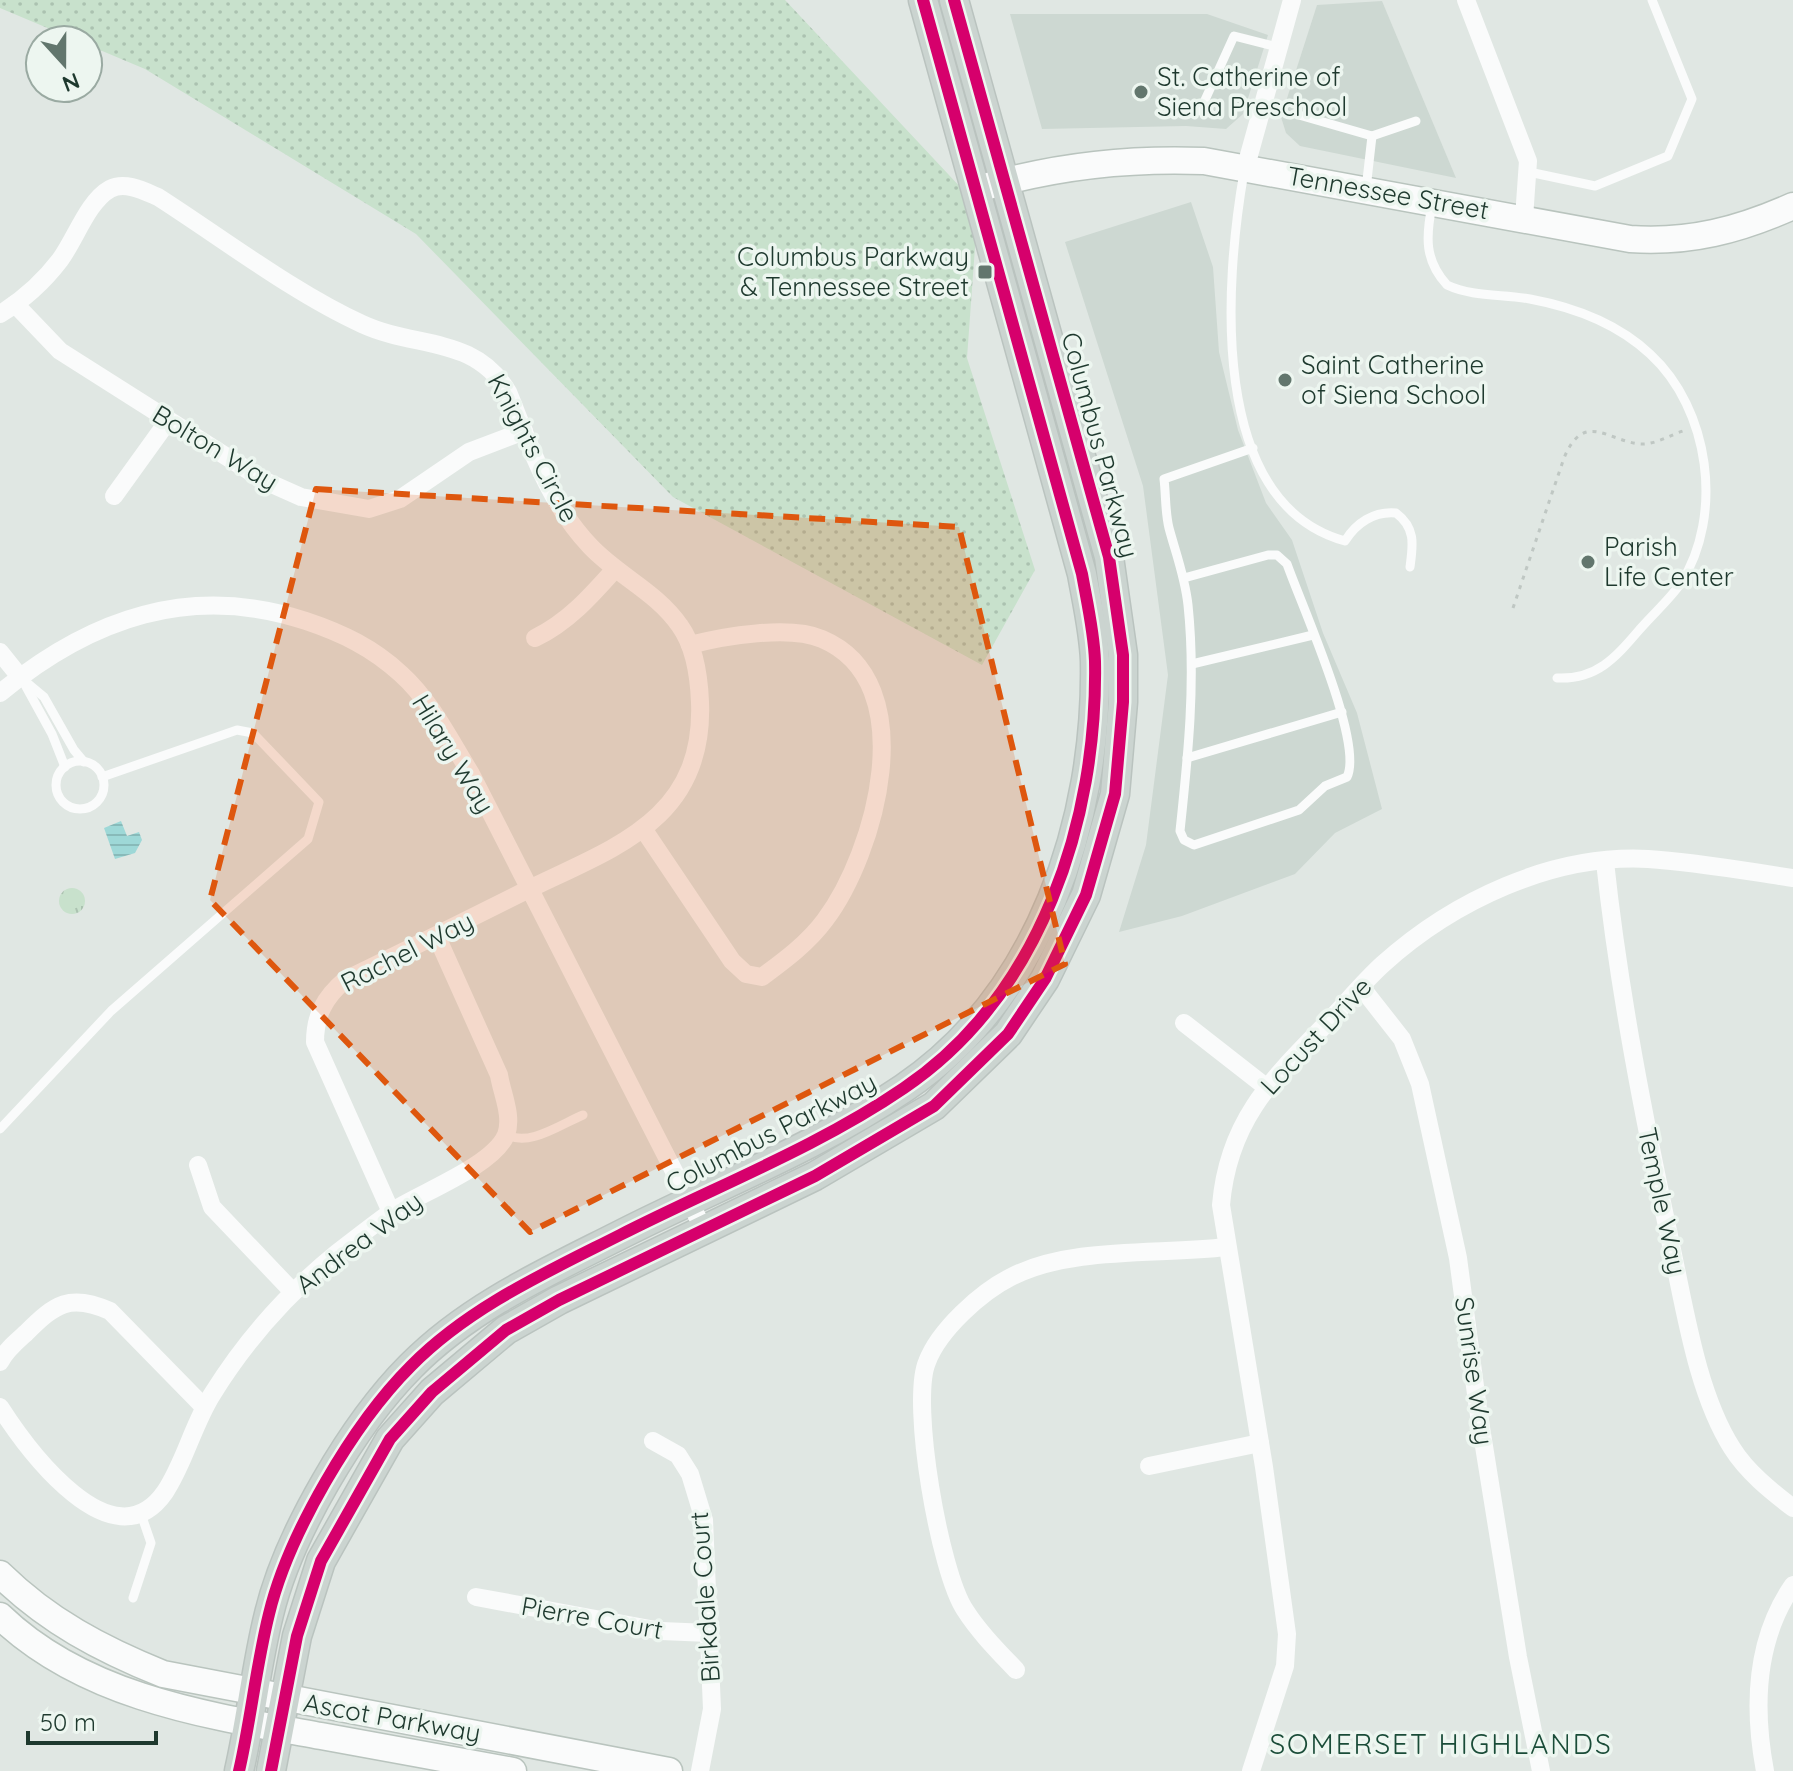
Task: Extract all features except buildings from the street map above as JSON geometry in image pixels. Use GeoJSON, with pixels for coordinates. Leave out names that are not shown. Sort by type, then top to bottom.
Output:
{"type":"FeatureCollection","features":[{"type":"Feature","properties":{"kind":"main road","name":"Columbus Parkway"},"geometry":{"type":"LineString","coordinates":[[239,1771],[269,1612],[288,1557],[318,1498],[370,1415],[411,1366],[460,1326],[515,1288],[846,1125],[907,1086],[944,1055],[1000,996],[1034,939],[1072,848],[1094,717],[1095,656],[1082,574],[978,189],[923,0]]}},
{"type":"Feature","properties":{"kind":"main road","name":"Columbus Parkway"},"geometry":{"type":"LineString","coordinates":[[271,1771],[297,1636],[321,1561],[367,1476],[390,1439],[411,1415],[468,1360],[506,1330],[703,1228],[815,1176],[934,1106],[1008,1034],[1045,979],[1086,895],[1115,794],[1123,655],[1109,557],[954,0]]}},
{"type":"Feature","properties":{"kind":"main road","name":"Tennessee Street"},"geometry":{"type":"LineString","coordinates":[[978,189],[1071,165],[1133,160],[1246,166],[1433,202],[1526,207],[1630,239],[1670,242],[1744,228],[1793,206]]}},
{"type":"Feature","properties":{"kind":"main road","name":"Ascot Parkway"},"geometry":{"type":"LineString","coordinates":[[0,1574],[59,1624],[107,1652],[163,1674],[669,1771]]}},
{"type":"Feature","properties":{"kind":"main road","name":"Ascot Parkway"},"geometry":{"type":"LineString","coordinates":[[0,1616],[19,1635],[103,1682],[183,1710],[513,1771]]}},
{"type":"Feature","properties":{"kind":"street"},"geometry":{"type":"LineString","coordinates":[[1246,166],[1292,0]]}},
{"type":"Feature","properties":{"kind":"street"},"geometry":{"type":"LineString","coordinates":[[1466,0],[1518,131],[1529,172],[1526,207]]}},
{"type":"Feature","properties":{"kind":"street","name":"Knights Circle"},"geometry":{"type":"LineString","coordinates":[[8,309],[58,263],[98,199],[112,188],[138,188],[158,197],[363,324],[406,339],[459,349],[483,361],[498,375],[557,506],[591,547],[663,604],[690,645],[699,686],[698,741],[679,788],[644,830],[599,858],[527,890]]}},
{"type":"Feature","properties":{"kind":"street","name":"Bolton Way"},"geometry":{"type":"LineString","coordinates":[[8,309],[60,351],[168,421],[265,481],[301,497],[369,509],[400,499],[469,452],[524,431]]}},
{"type":"Feature","properties":{"kind":"street"},"geometry":{"type":"LineString","coordinates":[[114,496],[168,421]]}},
{"type":"Feature","properties":{"kind":"street"},"geometry":{"type":"LineString","coordinates":[[535,638],[556,628],[615,569]]}},
{"type":"Feature","properties":{"kind":"street","name":"Hilary Way"},"geometry":{"type":"LineString","coordinates":[[0,693],[77,640],[119,622],[175,607],[214,603],[267,608],[338,632],[365,646],[403,675],[433,712],[471,774],[527,890],[703,1228]]}},
{"type":"Feature","properties":{"kind":"street"},"geometry":{"type":"LineString","coordinates":[[644,830],[732,961],[746,974],[762,977],[798,949],[824,921],[844,891],[872,820],[879,782],[879,717],[874,693],[846,654],[821,638],[786,633],[725,637],[690,645]]}},
{"type":"Feature","properties":{"kind":"street"},"geometry":{"type":"LineString","coordinates":[[0,652],[20,677]]}},
{"type":"Feature","properties":{"kind":"street","name":"Locust Drive"},"geometry":{"type":"LineString","coordinates":[[1251,1771],[1285,1666],[1287,1634],[1221,1205],[1224,1176],[1249,1110],[1266,1087],[1382,965],[1472,901],[1557,869],[1605,862],[1647,859],[1793,878]]}},
{"type":"Feature","properties":{"kind":"street","name":"Temple Way"},"geometry":{"type":"LineString","coordinates":[[1605,862],[1625,1019],[1686,1315],[1710,1401],[1733,1449],[1766,1487],[1793,1508]]}},
{"type":"Feature","properties":{"kind":"street","name":"Rachel Way"},"geometry":{"type":"LineString","coordinates":[[391,1212],[315,1042],[315,1026],[325,1000],[345,980],[527,890]]}},
{"type":"Feature","properties":{"kind":"street"},"geometry":{"type":"LineString","coordinates":[[437,937],[499,1075],[507,1108],[506,1134]]}},
{"type":"Feature","properties":{"kind":"street","name":"Sunrise Way"},"geometry":{"type":"LineString","coordinates":[[1362,988],[1402,1039],[1423,1096],[1458,1258],[1518,1657],[1541,1771]]}},
{"type":"Feature","properties":{"kind":"street"},"geometry":{"type":"LineString","coordinates":[[1184,1023],[1266,1087]]}},
{"type":"Feature","properties":{"kind":"street","name":"Andrea Way"},"geometry":{"type":"LineString","coordinates":[[140,1511],[164,1492],[204,1407],[232,1364],[293,1292],[391,1212],[491,1154],[506,1134]]}},
{"type":"Feature","properties":{"kind":"street"},"geometry":{"type":"LineString","coordinates":[[198,1165],[212,1207],[293,1292]]}},
{"type":"Feature","properties":{"kind":"street"},"geometry":{"type":"LineString","coordinates":[[1016,1670],[963,1608],[946,1562],[920,1410],[927,1362],[955,1321],[983,1295],[1012,1276],[1061,1259],[1226,1247]]}},
{"type":"Feature","properties":{"kind":"street"},"geometry":{"type":"LineString","coordinates":[[0,1362],[50,1310],[63,1303],[92,1303],[110,1311],[204,1407]]}},
{"type":"Feature","properties":{"kind":"street"},"geometry":{"type":"LineString","coordinates":[[0,1407],[17,1432],[83,1503],[115,1516],[140,1511]]}},
{"type":"Feature","properties":{"kind":"street","name":"Birkdale Court"},"geometry":{"type":"LineString","coordinates":[[653,1441],[678,1455],[698,1495],[704,1520],[712,1709],[700,1771]]}},
{"type":"Feature","properties":{"kind":"street"},"geometry":{"type":"LineString","coordinates":[[1149,1466],[1260,1443]]}},
{"type":"Feature","properties":{"kind":"street"},"geometry":{"type":"LineString","coordinates":[[1765,1771],[1759,1739],[1759,1665],[1781,1602],[1793,1585]]}},
{"type":"Feature","properties":{"kind":"street","name":"Pierre Court"},"geometry":{"type":"LineString","coordinates":[[476,1597],[661,1631],[709,1633]]}},
{"type":"Feature","properties":{"kind":"lane"},"geometry":{"type":"LineString","coordinates":[[1529,172],[1595,186],[1668,156],[1692,99],[1652,0]]}},
{"type":"Feature","properties":{"kind":"lane"},"geometry":{"type":"LineString","coordinates":[[1200,111],[1234,36],[1277,47]]}},
{"type":"Feature","properties":{"kind":"lane"},"geometry":{"type":"LineString","coordinates":[[1299,115],[1372,136],[1416,121]]}},
{"type":"Feature","properties":{"kind":"lane"},"geometry":{"type":"LineString","coordinates":[[1366,189],[1372,136]]}},
{"type":"Feature","properties":{"kind":"lane"},"geometry":{"type":"LineString","coordinates":[[1246,166],[1235,224],[1229,313],[1237,385],[1253,448],[1266,483],[1279,503],[1322,535],[1345,541],[1352,530],[1378,514],[1396,513],[1413,537],[1410,567]]}},
{"type":"Feature","properties":{"kind":"lane"},"geometry":{"type":"LineString","coordinates":[[1433,202],[1426,234],[1427,252],[1447,285],[1460,290],[1549,304],[1587,316],[1627,335],[1669,373],[1685,399],[1694,426],[1704,471],[1706,513],[1696,552],[1680,585],[1610,664],[1593,674],[1557,678]]}},
{"type":"Feature","properties":{"kind":"lane"},"geometry":{"type":"LineString","coordinates":[[1184,578],[1277,555],[1287,564],[1342,712],[1351,748],[1351,769],[1347,777],[1325,786],[1299,810],[1194,845],[1184,840],[1180,831],[1192,664],[1184,578],[1169,526],[1164,479],[1253,448]]}},
{"type":"Feature","properties":{"kind":"lane"},"geometry":{"type":"LineString","coordinates":[[1192,664],[1313,635]]}},
{"type":"Feature","properties":{"kind":"lane"},"geometry":{"type":"LineString","coordinates":[[20,677],[44,697],[74,750],[84,762],[97,768],[102,777],[104,790],[95,804],[72,808],[57,792],[57,778],[65,767],[84,762]]}},
{"type":"Feature","properties":{"kind":"lane"},"geometry":{"type":"LineString","coordinates":[[20,677],[52,734],[65,767]]}},
{"type":"Feature","properties":{"kind":"lane"},"geometry":{"type":"LineString","coordinates":[[1187,758],[1342,712]]}},
{"type":"Feature","properties":{"kind":"lane"},"geometry":{"type":"LineString","coordinates":[[0,1129],[111,1011],[308,839],[319,802],[253,733],[237,730],[102,777]]}},
{"type":"Feature","properties":{"kind":"lane"},"geometry":{"type":"LineString","coordinates":[[506,1134],[515,1139],[528,1139],[583,1115]]}},
{"type":"Feature","properties":{"kind":"lane"},"geometry":{"type":"LineString","coordinates":[[133,1598],[151,1543],[140,1511]]}},
{"type":"Feature","properties":{"kind":"path"},"geometry":{"type":"LineString","coordinates":[[1513,608],[1564,458],[1576,438],[1599,429],[1646,444],[1694,426]]}},
{"type":"Feature","properties":{"kind":"path"},"geometry":{"type":"LineString","coordinates":[[1656,540],[1696,552]]}},
{"type":"Feature","properties":{"kind":"highlighted area"},"geometry":{"type":"Polygon","coordinates":[[[316,489],[959,527],[1065,964],[530,1232],[210,900],[316,489]]]}},
{"type":"Feature","properties":{"kind":"shaded area"},"geometry":{"type":"Polygon","coordinates":[[[1382,1],[1456,178],[1300,146],[1286,133],[1281,117],[1317,5],[1382,1]]]}},
{"type":"Feature","properties":{"kind":"shaded area","name":"St. Catherine of Siena Preschool"},"geometry":{"type":"Polygon","coordinates":[[[1010,14],[1207,14],[1268,35],[1243,114],[1226,129],[1186,126],[1042,129],[1010,14]]]}},
{"type":"Feature","properties":{"kind":"shaded area"},"geometry":{"type":"Polygon","coordinates":[[[1191,202],[1213,267],[1219,352],[1238,430],[1266,503],[1292,540],[1323,633],[1357,713],[1382,809],[1335,833],[1295,874],[1182,916],[1119,932],[1146,845],[1168,675],[1143,486],[1065,242],[1191,202]]]}},
{"type":"Feature","properties":{"kind":"green space"},"geometry":{"type":"Polygon","coordinates":[[[0,0],[785,0],[978,206],[967,358],[1035,570],[982,665],[673,497],[416,234],[145,69],[104,52],[104,24],[38,24],[0,8],[0,0]]]}},
{"type":"Feature","properties":{"kind":"green space"},"geometry":{"type":"Polygon","coordinates":[[[72,888],[81,892],[85,901],[81,910],[72,914],[63,910],[59,901],[63,892],[72,888]]]}},
{"type":"Feature","properties":{"kind":"water"},"geometry":{"type":"Polygon","coordinates":[[[121,821],[127,836],[139,832],[142,840],[135,853],[115,859],[104,828],[121,821]]]}},
{"type":"Feature","properties":{"kind":"cycle path"},"geometry":{"type":"LineString","coordinates":[[239,1771],[269,1614],[291,1550],[325,1482],[346,1449],[367,1418],[411,1366],[458,1326],[510,1292],[836,1130],[904,1088],[952,1049],[992,1004],[1025,954],[1052,899],[1072,841],[1086,782],[1093,721],[1095,661],[1092,628],[1082,574],[923,0]]}},
{"type":"Feature","properties":{"kind":"cycle path"},"geometry":{"type":"LineString","coordinates":[[271,1771],[297,1636],[321,1561],[390,1439],[432,1392],[506,1330],[559,1300],[815,1176],[934,1106],[1008,1034],[1045,979],[1086,895],[1115,794],[1123,702],[1123,655],[1109,557],[954,0]]}},
{"type":"Feature","properties":{"kind":"place","name":"St. Catherine of Siena Preschool"},"geometry":{"type":"Point","coordinates":[1141,92]}},
{"type":"Feature","properties":{"kind":"place","name":"Columbus Parkway & Tennessee Street"},"geometry":{"type":"Point","coordinates":[985,272]}},
{"type":"Feature","properties":{"kind":"place","name":"Saint Catherine of Siena School"},"geometry":{"type":"Point","coordinates":[1285,380]}},
{"type":"Feature","properties":{"kind":"place","name":"Parish Life Center"},"geometry":{"type":"Point","coordinates":[1588,562]}},
{"type":"Feature","properties":{"kind":"district","name":"SOMERSET HIGHLANDS"},"geometry":{"type":"Point","coordinates":[1441,1744]}}]}
